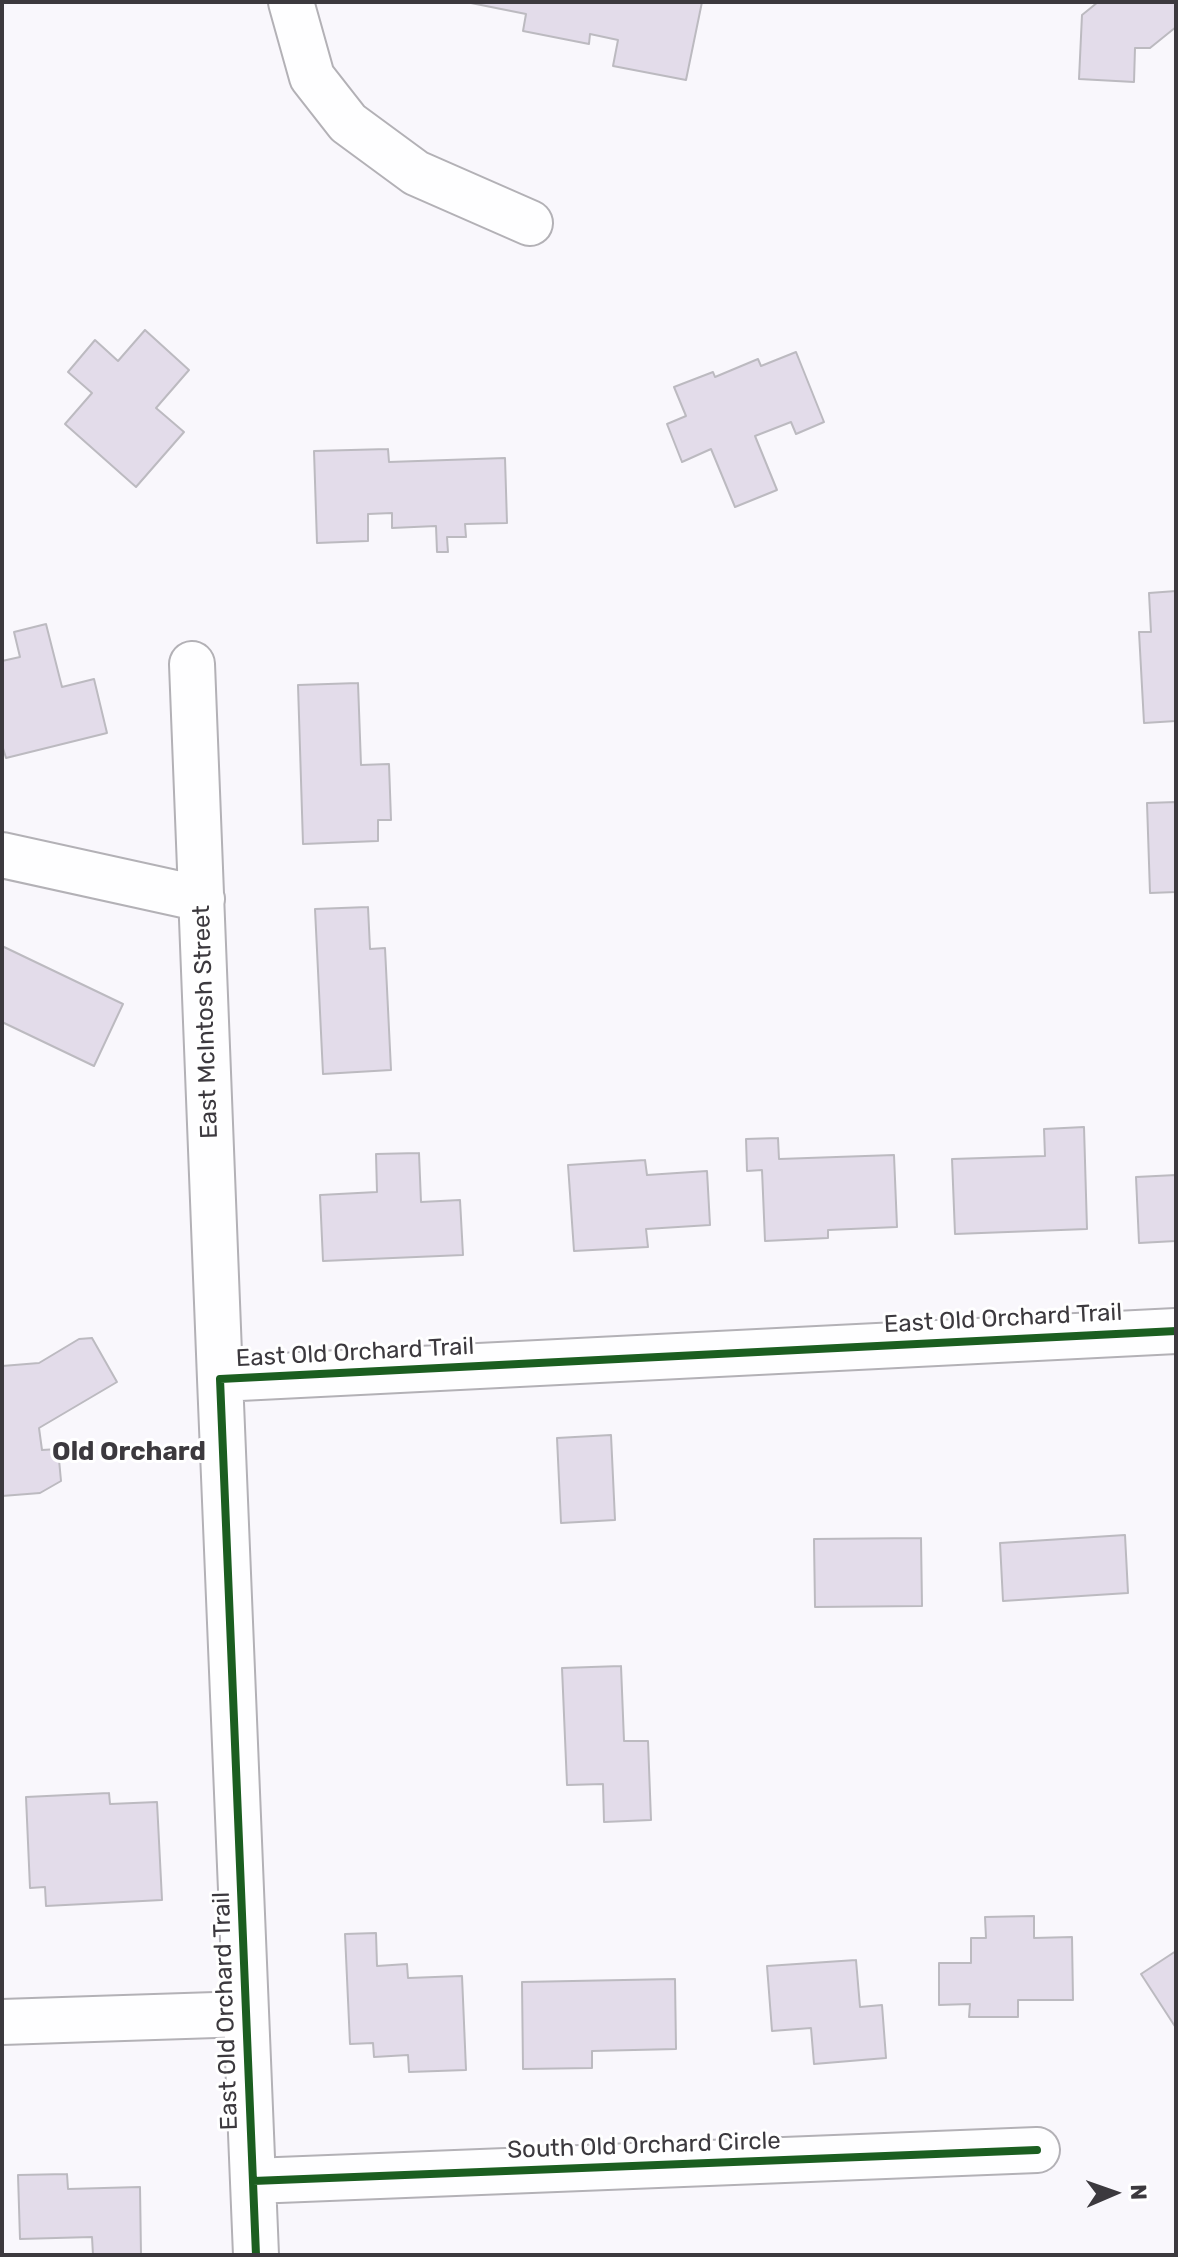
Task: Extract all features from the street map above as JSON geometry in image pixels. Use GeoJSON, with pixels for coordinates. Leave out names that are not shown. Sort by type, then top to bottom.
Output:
{"type":"FeatureCollection","features":[{"type":"Feature","properties":{"kind":"street"},"geometry":{"type":"LineString","coordinates":[[291,2],[312,77],[348,123],[416,173],[530,223]]}},
{"type":"Feature","properties":{"kind":"street","name":"East McIntosh Street"},"geometry":{"type":"LineString","coordinates":[[192,664],[220,1379]]}},
{"type":"Feature","properties":{"kind":"street"},"geometry":{"type":"LineString","coordinates":[[2,855],[202,899]]}},
{"type":"Feature","properties":{"kind":"street","name":"East Old Orchard Trail"},"geometry":{"type":"LineString","coordinates":[[256,2255],[220,1379],[1176,1331]]}},
{"type":"Feature","properties":{"kind":"street"},"geometry":{"type":"LineString","coordinates":[[2,2022],[246,2014]]}},
{"type":"Feature","properties":{"kind":"street","name":"South Old Orchard Circle"},"geometry":{"type":"LineString","coordinates":[[253,2181],[1037,2150]]}},
{"type":"Feature","properties":{"kind":"building"},"geometry":{"type":"Polygon","coordinates":[[[466,2],[702,2],[686,80],[613,66],[618,40],[590,34],[589,44],[523,31],[526,14],[466,2]]]}},
{"type":"Feature","properties":{"kind":"building"},"geometry":{"type":"Polygon","coordinates":[[[1098,2],[1176,2],[1176,27],[1150,48],[1135,48],[1134,82],[1079,79],[1082,15],[1098,2]]]}},
{"type":"Feature","properties":{"kind":"building"},"geometry":{"type":"Polygon","coordinates":[[[145,330],[189,370],[156,408],[184,432],[136,487],[65,424],[92,393],[68,372],[95,340],[118,361],[145,330]]]}},
{"type":"Feature","properties":{"kind":"building"},"geometry":{"type":"Polygon","coordinates":[[[796,352],[824,422],[796,434],[791,422],[755,436],[777,490],[735,507],[711,449],[682,462],[667,424],[686,416],[674,387],[713,372],[715,377],[758,359],[761,366],[796,352]]]}},
{"type":"Feature","properties":{"kind":"building"},"geometry":{"type":"Polygon","coordinates":[[[388,449],[389,462],[505,458],[507,523],[465,524],[466,537],[447,537],[448,552],[437,552],[436,526],[392,528],[392,513],[368,514],[368,541],[317,543],[314,451],[388,449]]]}},
{"type":"Feature","properties":{"kind":"building"},"geometry":{"type":"Polygon","coordinates":[[[1176,591],[1176,721],[1144,723],[1139,632],[1151,632],[1149,593],[1176,591]]]}},
{"type":"Feature","properties":{"kind":"building"},"geometry":{"type":"Polygon","coordinates":[[[46,624],[62,687],[94,679],[107,733],[6,758],[2,745],[2,661],[20,657],[14,632],[46,624]]]}},
{"type":"Feature","properties":{"kind":"building"},"geometry":{"type":"Polygon","coordinates":[[[358,683],[361,765],[389,764],[391,820],[378,820],[378,841],[303,844],[298,685],[358,683]]]}},
{"type":"Feature","properties":{"kind":"building"},"geometry":{"type":"Polygon","coordinates":[[[1176,802],[1176,892],[1150,893],[1147,803],[1176,802]]]}},
{"type":"Feature","properties":{"kind":"building"},"geometry":{"type":"Polygon","coordinates":[[[368,907],[370,949],[385,948],[391,1070],[323,1074],[315,909],[368,907]]]}},
{"type":"Feature","properties":{"kind":"building"},"geometry":{"type":"Polygon","coordinates":[[[2,946],[123,1004],[94,1066],[2,1022],[2,946]]]}},
{"type":"Feature","properties":{"kind":"building"},"geometry":{"type":"Polygon","coordinates":[[[1084,1127],[1087,1229],[955,1234],[952,1159],[1045,1156],[1044,1129],[1084,1127]]]}},
{"type":"Feature","properties":{"kind":"building"},"geometry":{"type":"Polygon","coordinates":[[[778,1138],[779,1159],[894,1155],[897,1227],[828,1230],[828,1238],[765,1241],[762,1170],[747,1171],[746,1139],[778,1138]]]}},
{"type":"Feature","properties":{"kind":"building"},"geometry":{"type":"Polygon","coordinates":[[[419,1153],[421,1202],[460,1200],[463,1255],[323,1261],[320,1195],[377,1192],[376,1154],[419,1153]]]}},
{"type":"Feature","properties":{"kind":"building"},"geometry":{"type":"Polygon","coordinates":[[[645,1160],[647,1175],[707,1171],[710,1225],[646,1229],[648,1247],[574,1251],[568,1165],[645,1160]]]}},
{"type":"Feature","properties":{"kind":"building"},"geometry":{"type":"Polygon","coordinates":[[[1176,1175],[1176,1241],[1139,1243],[1136,1177],[1176,1175]]]}},
{"type":"Feature","properties":{"kind":"building"},"geometry":{"type":"Polygon","coordinates":[[[92,1338],[117,1382],[39,1428],[42,1450],[58,1449],[61,1481],[40,1493],[2,1496],[2,1366],[39,1363],[79,1339],[92,1338]]]}},
{"type":"Feature","properties":{"kind":"building"},"geometry":{"type":"Polygon","coordinates":[[[611,1435],[615,1520],[561,1523],[557,1438],[611,1435]]]}},
{"type":"Feature","properties":{"kind":"building"},"geometry":{"type":"Polygon","coordinates":[[[1125,1535],[1128,1593],[1003,1601],[1000,1543],[1125,1535]]]}},
{"type":"Feature","properties":{"kind":"building"},"geometry":{"type":"Polygon","coordinates":[[[921,1538],[922,1606],[815,1607],[814,1539],[921,1538]]]}},
{"type":"Feature","properties":{"kind":"building"},"geometry":{"type":"Polygon","coordinates":[[[621,1666],[624,1741],[648,1741],[651,1820],[604,1822],[603,1784],[567,1785],[562,1668],[621,1666]]]}},
{"type":"Feature","properties":{"kind":"building"},"geometry":{"type":"Polygon","coordinates":[[[109,1793],[110,1804],[157,1802],[162,1900],[46,1906],[45,1887],[30,1888],[26,1797],[109,1793]]]}},
{"type":"Feature","properties":{"kind":"building"},"geometry":{"type":"Polygon","coordinates":[[[1034,1916],[1034,1938],[1072,1937],[1073,2000],[1018,2000],[1018,2017],[969,2017],[970,2004],[939,2005],[939,1963],[971,1963],[971,1938],[986,1938],[985,1917],[1034,1916]]]}},
{"type":"Feature","properties":{"kind":"building"},"geometry":{"type":"Polygon","coordinates":[[[376,1933],[377,1966],[407,1964],[408,1978],[462,1976],[466,2070],[409,2072],[408,2055],[374,2057],[373,2043],[350,2044],[345,1934],[376,1933]]]}},
{"type":"Feature","properties":{"kind":"building"},"geometry":{"type":"Polygon","coordinates":[[[1176,1951],[1176,2028],[1141,1974],[1176,1951]]]}},
{"type":"Feature","properties":{"kind":"building"},"geometry":{"type":"Polygon","coordinates":[[[856,1960],[860,2007],[882,2005],[886,2058],[814,2064],[811,2028],[772,2031],[767,1966],[856,1960]]]}},
{"type":"Feature","properties":{"kind":"building"},"geometry":{"type":"Polygon","coordinates":[[[675,1979],[676,2049],[592,2051],[592,2068],[523,2069],[522,1982],[675,1979]]]}},
{"type":"Feature","properties":{"kind":"building"},"geometry":{"type":"Polygon","coordinates":[[[67,2174],[68,2189],[140,2187],[141,2255],[93,2255],[92,2237],[20,2239],[18,2175],[67,2174]]]}},
{"type":"Feature","properties":{"kind":"cycle path"},"geometry":{"type":"LineString","coordinates":[[256,2255],[220,1379],[1176,1331]]}},
{"type":"Feature","properties":{"kind":"cycle path"},"geometry":{"type":"LineString","coordinates":[[253,2181],[1037,2150]]}},
{"type":"Feature","properties":{"kind":"district","name":"Old Orchard"},"geometry":{"type":"Point","coordinates":[129,1452]}}]}
